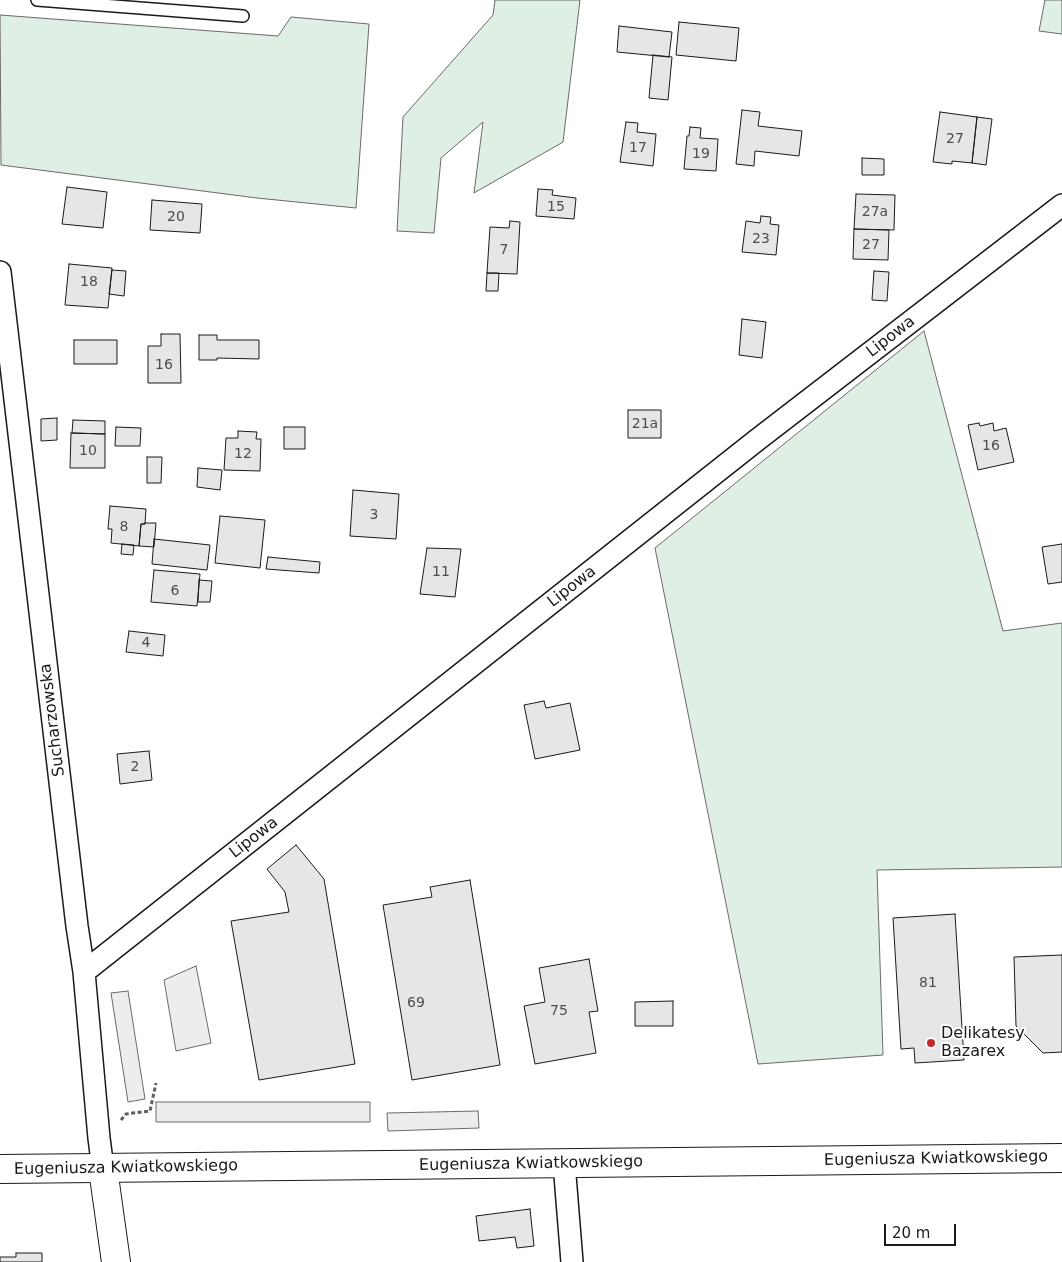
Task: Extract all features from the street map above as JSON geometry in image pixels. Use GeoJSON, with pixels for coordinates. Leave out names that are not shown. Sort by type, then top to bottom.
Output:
{"type":"FeatureCollection","features":[{"type":"Feature","properties":{"kind":"main road","name":"Eugeniusza Kwiatkowskiego"},"geometry":{"type":"LineString","coordinates":[[0,1170],[1062,1158]]}},
{"type":"Feature","properties":{"kind":"main road"},"geometry":{"type":"LineString","coordinates":[[103,1169],[116,1262]]}},
{"type":"Feature","properties":{"kind":"street","name":"Lipowa"},"geometry":{"type":"LineString","coordinates":[[84,972],[757,440],[1062,205]]}},
{"type":"Feature","properties":{"kind":"street","name":"Sucharzowska"},"geometry":{"type":"LineString","coordinates":[[0,272],[84,972],[98,1138],[103,1169]]}},
{"type":"Feature","properties":{"kind":"street"},"geometry":{"type":"LineString","coordinates":[[564,1163],[572,1262]]}},
{"type":"Feature","properties":{"kind":"lane"},"geometry":{"type":"LineString","coordinates":[[37,0],[244,16]]}},
{"type":"Feature","properties":{"kind":"path"},"geometry":{"type":"LineString","coordinates":[[116,1126],[126,1114],[150,1111],[156,1083]]}},
{"type":"Feature","properties":{"kind":"green space"},"geometry":{"type":"Polygon","coordinates":[[[495,0],[580,0],[563,142],[474,193],[483,122],[441,158],[434,233],[397,231],[403,117],[493,15],[495,0]]]}},
{"type":"Feature","properties":{"kind":"green space"},"geometry":{"type":"Polygon","coordinates":[[[1045,0],[1062,0],[1062,34],[1039,31],[1045,0]]]}},
{"type":"Feature","properties":{"kind":"green space"},"geometry":{"type":"Polygon","coordinates":[[[0,15],[278,36],[291,17],[369,24],[356,208],[257,198],[1,165],[0,15]]]}},
{"type":"Feature","properties":{"kind":"green space"},"geometry":{"type":"Polygon","coordinates":[[[924,331],[1003,631],[1062,623],[1062,867],[877,870],[883,1055],[758,1064],[655,548],[924,331]]]}},
{"type":"Feature","properties":{"kind":"shaded area"},"geometry":{"type":"Polygon","coordinates":[[[196,966],[211,1043],[176,1051],[164,980],[196,966]]]}},
{"type":"Feature","properties":{"kind":"shaded area"},"geometry":{"type":"Polygon","coordinates":[[[128,991],[145,1099],[128,1102],[111,993],[128,991]]]}},
{"type":"Feature","properties":{"kind":"shaded area"},"geometry":{"type":"Polygon","coordinates":[[[156,1102],[370,1102],[370,1122],[156,1122],[156,1102]]]}},
{"type":"Feature","properties":{"kind":"shaded area"},"geometry":{"type":"Polygon","coordinates":[[[478,1111],[479,1128],[388,1131],[387,1113],[478,1111]]]}},
{"type":"Feature","properties":{"kind":"building"},"geometry":{"type":"Polygon","coordinates":[[[679,22],[739,28],[736,61],[676,55],[679,22]]]}},
{"type":"Feature","properties":{"kind":"building"},"geometry":{"type":"Polygon","coordinates":[[[619,26],[672,32],[669,57],[617,52],[619,26]]]}},
{"type":"Feature","properties":{"kind":"building"},"geometry":{"type":"Polygon","coordinates":[[[653,55],[672,57],[668,100],[649,98],[653,55]]]}},
{"type":"Feature","properties":{"kind":"building"},"geometry":{"type":"Polygon","coordinates":[[[742,110],[760,112],[758,126],[802,131],[799,156],[755,151],[754,166],[736,164],[742,110]]]}},
{"type":"Feature","properties":{"kind":"building"},"geometry":{"type":"Polygon","coordinates":[[[940,112],[977,117],[972,163],[952,161],[952,164],[933,162],[940,112]]]}},
{"type":"Feature","properties":{"kind":"building"},"geometry":{"type":"Polygon","coordinates":[[[977,117],[992,119],[986,165],[972,163],[977,117]]]}},
{"type":"Feature","properties":{"kind":"building"},"geometry":{"type":"Polygon","coordinates":[[[626,122],[638,123],[637,132],[656,134],[653,166],[620,162],[626,122]]]}},
{"type":"Feature","properties":{"kind":"building"},"geometry":{"type":"Polygon","coordinates":[[[690,127],[701,128],[700,138],[718,139],[716,171],[684,169],[687,136],[689,136],[690,127]]]}},
{"type":"Feature","properties":{"kind":"building"},"geometry":{"type":"Polygon","coordinates":[[[862,158],[884,159],[884,175],[862,175],[862,158]]]}},
{"type":"Feature","properties":{"kind":"building"},"geometry":{"type":"Polygon","coordinates":[[[67,187],[107,192],[103,228],[62,224],[67,187]]]}},
{"type":"Feature","properties":{"kind":"building"},"geometry":{"type":"Polygon","coordinates":[[[538,189],[553,190],[552,195],[576,198],[574,219],[536,216],[538,189]]]}},
{"type":"Feature","properties":{"kind":"building"},"geometry":{"type":"Polygon","coordinates":[[[856,194],[895,195],[894,230],[854,229],[856,194]]]}},
{"type":"Feature","properties":{"kind":"building"},"geometry":{"type":"Polygon","coordinates":[[[152,200],[202,204],[200,233],[150,230],[152,200]]]}},
{"type":"Feature","properties":{"kind":"building"},"geometry":{"type":"Polygon","coordinates":[[[761,216],[771,217],[770,224],[779,225],[776,255],[742,252],[746,221],[760,223],[761,216]]]}},
{"type":"Feature","properties":{"kind":"building"},"geometry":{"type":"Polygon","coordinates":[[[510,221],[520,222],[517,274],[487,273],[490,227],[509,228],[510,221]]]}},
{"type":"Feature","properties":{"kind":"building"},"geometry":{"type":"Polygon","coordinates":[[[854,229],[889,230],[888,260],[853,259],[854,229]]]}},
{"type":"Feature","properties":{"kind":"building"},"geometry":{"type":"Polygon","coordinates":[[[69,264],[112,268],[108,308],[65,305],[69,264]]]}},
{"type":"Feature","properties":{"kind":"building"},"geometry":{"type":"Polygon","coordinates":[[[112,270],[126,271],[124,296],[109,294],[112,270]]]}},
{"type":"Feature","properties":{"kind":"building"},"geometry":{"type":"Polygon","coordinates":[[[874,271],[889,272],[887,301],[872,300],[874,271]]]}},
{"type":"Feature","properties":{"kind":"building"},"geometry":{"type":"Polygon","coordinates":[[[487,273],[499,273],[498,291],[486,291],[487,273]]]}},
{"type":"Feature","properties":{"kind":"building"},"geometry":{"type":"Polygon","coordinates":[[[742,319],[766,322],[762,358],[739,355],[742,319]]]}},
{"type":"Feature","properties":{"kind":"building"},"geometry":{"type":"Polygon","coordinates":[[[161,334],[180,334],[181,383],[148,383],[148,346],[161,346],[161,334]]]}},
{"type":"Feature","properties":{"kind":"building"},"geometry":{"type":"Polygon","coordinates":[[[199,335],[217,335],[217,340],[259,340],[259,359],[217,358],[217,360],[199,360],[199,335]]]}},
{"type":"Feature","properties":{"kind":"building"},"geometry":{"type":"Polygon","coordinates":[[[74,340],[117,340],[117,364],[74,364],[74,340]]]}},
{"type":"Feature","properties":{"kind":"building"},"geometry":{"type":"Polygon","coordinates":[[[628,410],[661,410],[661,438],[628,438],[628,410]]]}},
{"type":"Feature","properties":{"kind":"building"},"geometry":{"type":"Polygon","coordinates":[[[57,418],[57,440],[41,441],[41,419],[57,418]]]}},
{"type":"Feature","properties":{"kind":"building"},"geometry":{"type":"Polygon","coordinates":[[[73,420],[105,421],[105,434],[72,433],[73,420]]]}},
{"type":"Feature","properties":{"kind":"building"},"geometry":{"type":"Polygon","coordinates":[[[979,423],[980,426],[993,423],[994,431],[1006,428],[1014,462],[978,470],[968,425],[979,423]]]}},
{"type":"Feature","properties":{"kind":"building"},"geometry":{"type":"Polygon","coordinates":[[[116,427],[141,428],[140,446],[115,446],[116,427]]]}},
{"type":"Feature","properties":{"kind":"building"},"geometry":{"type":"Polygon","coordinates":[[[284,427],[305,427],[305,449],[284,449],[284,427]]]}},
{"type":"Feature","properties":{"kind":"building"},"geometry":{"type":"Polygon","coordinates":[[[238,431],[257,432],[256,439],[261,439],[260,471],[224,470],[226,438],[238,438],[238,431]]]}},
{"type":"Feature","properties":{"kind":"building"},"geometry":{"type":"Polygon","coordinates":[[[71,433],[105,434],[105,468],[70,468],[71,433]]]}},
{"type":"Feature","properties":{"kind":"building"},"geometry":{"type":"Polygon","coordinates":[[[147,457],[162,457],[161,483],[147,483],[147,457]]]}},
{"type":"Feature","properties":{"kind":"building"},"geometry":{"type":"Polygon","coordinates":[[[198,468],[222,470],[220,490],[197,487],[198,468]]]}},
{"type":"Feature","properties":{"kind":"building"},"geometry":{"type":"Polygon","coordinates":[[[353,490],[399,494],[396,539],[350,536],[353,490]]]}},
{"type":"Feature","properties":{"kind":"building"},"geometry":{"type":"Polygon","coordinates":[[[110,506],[146,509],[145,524],[141,524],[139,546],[111,543],[112,529],[108,529],[110,506]]]}},
{"type":"Feature","properties":{"kind":"building"},"geometry":{"type":"Polygon","coordinates":[[[220,516],[265,520],[260,568],[215,563],[220,516]]]}},
{"type":"Feature","properties":{"kind":"building"},"geometry":{"type":"Polygon","coordinates":[[[156,523],[154,547],[139,546],[141,524],[156,523]]]}},
{"type":"Feature","properties":{"kind":"building"},"geometry":{"type":"Polygon","coordinates":[[[154,539],[210,545],[207,570],[152,564],[154,539]]]}},
{"type":"Feature","properties":{"kind":"building"},"geometry":{"type":"Polygon","coordinates":[[[122,544],[134,545],[133,555],[121,554],[122,544]]]}},
{"type":"Feature","properties":{"kind":"building"},"geometry":{"type":"Polygon","coordinates":[[[1062,544],[1062,582],[1048,584],[1042,547],[1062,544]]]}},
{"type":"Feature","properties":{"kind":"building"},"geometry":{"type":"Polygon","coordinates":[[[427,548],[461,549],[455,597],[420,594],[427,548]]]}},
{"type":"Feature","properties":{"kind":"building"},"geometry":{"type":"Polygon","coordinates":[[[268,557],[320,562],[319,573],[266,569],[268,557]]]}},
{"type":"Feature","properties":{"kind":"building"},"geometry":{"type":"Polygon","coordinates":[[[154,570],[200,574],[197,606],[151,602],[154,570]]]}},
{"type":"Feature","properties":{"kind":"building"},"geometry":{"type":"Polygon","coordinates":[[[199,580],[212,581],[210,602],[198,602],[199,580]]]}},
{"type":"Feature","properties":{"kind":"building"},"geometry":{"type":"Polygon","coordinates":[[[129,631],[165,635],[163,656],[126,652],[129,631]]]}},
{"type":"Feature","properties":{"kind":"building"},"geometry":{"type":"Polygon","coordinates":[[[544,701],[546,708],[570,703],[580,750],[535,759],[524,705],[544,701]]]}},
{"type":"Feature","properties":{"kind":"building"},"geometry":{"type":"Polygon","coordinates":[[[149,751],[152,780],[120,784],[117,754],[149,751]]]}},
{"type":"Feature","properties":{"kind":"building"},"geometry":{"type":"Polygon","coordinates":[[[296,845],[324,879],[355,1064],[259,1080],[231,921],[289,912],[285,892],[267,869],[296,845]]]}},
{"type":"Feature","properties":{"kind":"building"},"geometry":{"type":"Polygon","coordinates":[[[470,880],[500,1065],[412,1080],[383,905],[432,897],[430,887],[470,880]]]}},
{"type":"Feature","properties":{"kind":"building"},"geometry":{"type":"Polygon","coordinates":[[[955,914],[964,1060],[915,1063],[914,1048],[901,1049],[893,918],[955,914]]]}},
{"type":"Feature","properties":{"kind":"building"},"geometry":{"type":"Polygon","coordinates":[[[1062,955],[1062,1052],[1043,1053],[1016,1026],[1014,957],[1062,955]]]}},
{"type":"Feature","properties":{"kind":"building"},"geometry":{"type":"Polygon","coordinates":[[[589,959],[598,1011],[589,1012],[596,1053],[535,1064],[524,1006],[545,1002],[539,968],[589,959]]]}},
{"type":"Feature","properties":{"kind":"building"},"geometry":{"type":"Polygon","coordinates":[[[673,1001],[673,1026],[635,1026],[635,1002],[673,1001]]]}},
{"type":"Feature","properties":{"kind":"building"},"geometry":{"type":"Polygon","coordinates":[[[530,1209],[534,1246],[517,1248],[515,1237],[479,1241],[476,1216],[530,1209]]]}},
{"type":"Feature","properties":{"kind":"building"},"geometry":{"type":"Polygon","coordinates":[[[16,1253],[42,1253],[42,1262],[0,1262],[0,1257],[16,1257],[16,1253]]]}},
{"type":"Feature","properties":{"kind":"place","name":"Delikatesy Bazarex"},"geometry":{"type":"Point","coordinates":[931,1043]}}]}
